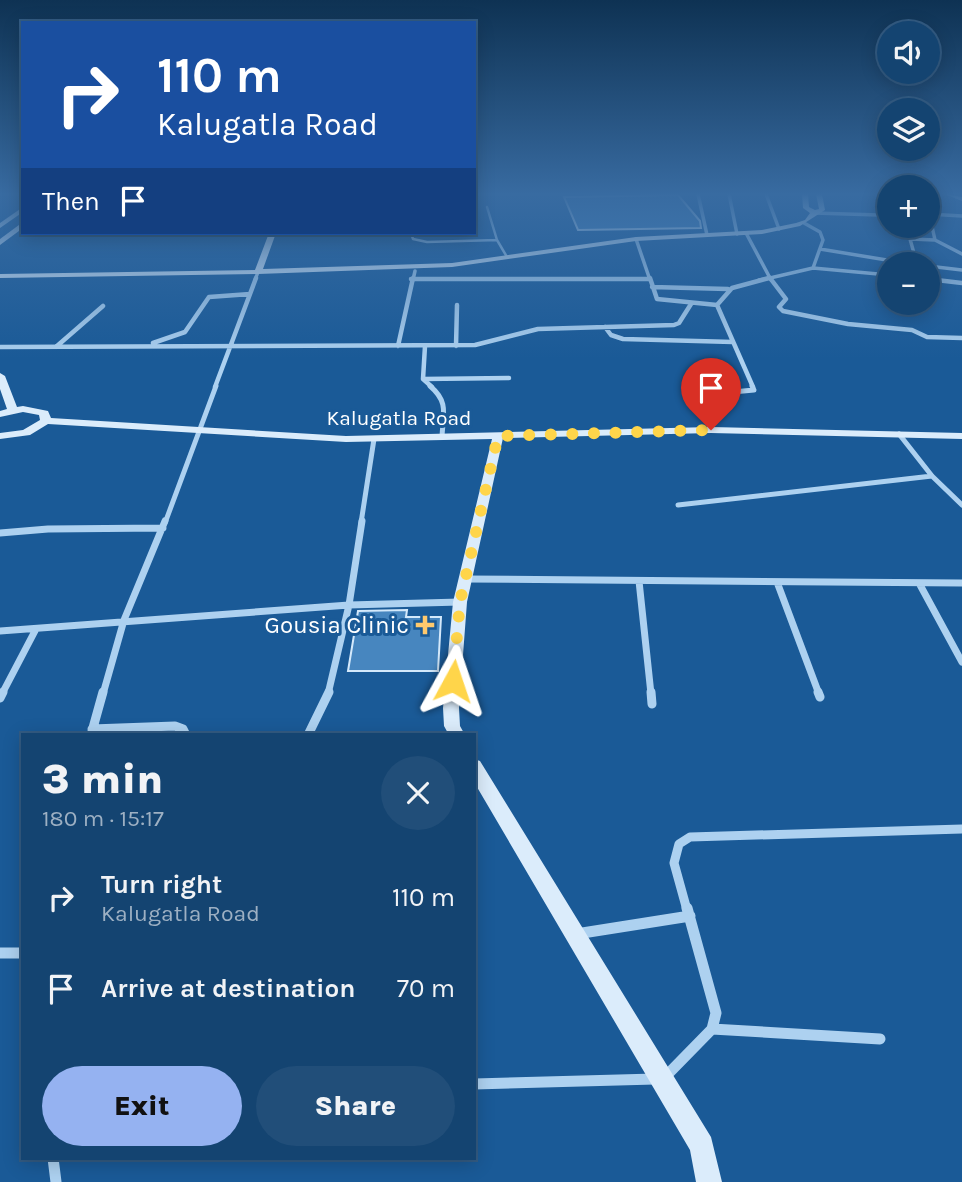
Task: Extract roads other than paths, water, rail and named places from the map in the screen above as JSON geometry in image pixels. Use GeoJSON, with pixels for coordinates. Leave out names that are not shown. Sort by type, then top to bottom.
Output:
{"type":"FeatureCollection","features":[{"type":"Feature","properties":{"kind":"street"},"geometry":{"type":"LineString","coordinates":[[185,733],[183,729],[175,726],[92,732],[124,620],[163,528],[266,249]]}},
{"type":"Feature","properties":{"kind":"street"},"geometry":{"type":"LineString","coordinates":[[0,283],[257,275],[452,265],[563,249]]}},
{"type":"Feature","properties":{"kind":"street"},"geometry":{"type":"LineString","coordinates":[[639,249],[657,299],[716,305]]}},
{"type":"Feature","properties":{"kind":"street"},"geometry":{"type":"LineString","coordinates":[[751,249],[786,299],[779,307],[783,312],[848,324],[912,330],[927,337],[962,338]]}},
{"type":"Feature","properties":{"kind":"street"},"geometry":{"type":"LineString","coordinates":[[813,268],[820,249]]}},
{"type":"Feature","properties":{"kind":"street"},"geometry":{"type":"LineString","coordinates":[[827,249],[877,258]]}},
{"type":"Feature","properties":{"kind":"street"},"geometry":{"type":"LineString","coordinates":[[413,275],[452,265]]}},
{"type":"Feature","properties":{"kind":"street"},"geometry":{"type":"LineString","coordinates":[[940,267],[962,270]]}},
{"type":"Feature","properties":{"kind":"street"},"geometry":{"type":"LineString","coordinates":[[652,287],[729,289],[813,268],[877,274]]}},
{"type":"Feature","properties":{"kind":"street"},"geometry":{"type":"LineString","coordinates":[[398,346],[413,275]]}},
{"type":"Feature","properties":{"kind":"street"},"geometry":{"type":"LineString","coordinates":[[0,276],[413,275],[649,279]]}},
{"type":"Feature","properties":{"kind":"street"},"geometry":{"type":"LineString","coordinates":[[940,280],[962,283]]}},
{"type":"Feature","properties":{"kind":"street"},"geometry":{"type":"LineString","coordinates":[[716,305],[729,289]]}},
{"type":"Feature","properties":{"kind":"street"},"geometry":{"type":"LineString","coordinates":[[146,345],[186,332],[204,300],[209,297],[250,294]]}},
{"type":"Feature","properties":{"kind":"street"},"geometry":{"type":"LineString","coordinates":[[0,347],[232,344],[456,346],[485,344],[538,329],[674,325],[679,323],[691,304]]}},
{"type":"Feature","properties":{"kind":"street"},"geometry":{"type":"LineString","coordinates":[[456,346],[457,305]]}},
{"type":"Feature","properties":{"kind":"street"},"geometry":{"type":"LineString","coordinates":[[711,430],[701,395],[754,390],[716,305]]}},
{"type":"Feature","properties":{"kind":"street"},"geometry":{"type":"LineString","coordinates":[[57,346],[103,306]]}},
{"type":"Feature","properties":{"kind":"street"},"geometry":{"type":"LineString","coordinates":[[605,327],[611,335],[623,339],[733,342]]}},
{"type":"Feature","properties":{"kind":"street"},"geometry":{"type":"LineString","coordinates":[[423,379],[425,346]]}},
{"type":"Feature","properties":{"kind":"street"},"geometry":{"type":"LineString","coordinates":[[0,376],[13,410]]}},
{"type":"Feature","properties":{"kind":"street"},"geometry":{"type":"LineString","coordinates":[[423,379],[509,378]]}},
{"type":"Feature","properties":{"kind":"street"},"geometry":{"type":"LineString","coordinates":[[423,379],[441,395],[444,402],[442,437]]}},
{"type":"Feature","properties":{"kind":"street","name":"Kalugatla Road"},"geometry":{"type":"LineString","coordinates":[[0,414],[13,410],[39,411],[47,417],[46,421]]}},
{"type":"Feature","properties":{"kind":"street","name":"Kalugatla Road"},"geometry":{"type":"LineString","coordinates":[[0,436],[26,433],[46,421],[374,439],[711,430],[962,436]]}},
{"type":"Feature","properties":{"kind":"street"},"geometry":{"type":"LineString","coordinates":[[899,434],[932,476],[962,505]]}},
{"type":"Feature","properties":{"kind":"street"},"geometry":{"type":"LineString","coordinates":[[456,733],[452,726],[451,708],[460,602],[498,436]]}},
{"type":"Feature","properties":{"kind":"street"},"geometry":{"type":"LineString","coordinates":[[309,733],[327,701],[349,605],[374,439]]}},
{"type":"Feature","properties":{"kind":"street"},"geometry":{"type":"LineString","coordinates":[[678,505],[932,476]]}},
{"type":"Feature","properties":{"kind":"street"},"geometry":{"type":"LineString","coordinates":[[0,533],[48,529],[163,528]]}},
{"type":"Feature","properties":{"kind":"street"},"geometry":{"type":"LineString","coordinates":[[465,579],[962,583]]}},
{"type":"Feature","properties":{"kind":"street"},"geometry":{"type":"LineString","coordinates":[[639,581],[652,704]]}},
{"type":"Feature","properties":{"kind":"street"},"geometry":{"type":"LineString","coordinates":[[776,582],[820,697]]}},
{"type":"Feature","properties":{"kind":"street"},"geometry":{"type":"LineString","coordinates":[[919,583],[962,662]]}},
{"type":"Feature","properties":{"kind":"street"},"geometry":{"type":"LineString","coordinates":[[0,631],[349,605],[460,602]]}},
{"type":"Feature","properties":{"kind":"street"},"geometry":{"type":"LineString","coordinates":[[0,698],[36,629]]}},
{"type":"Feature","properties":{"kind":"street"},"geometry":{"type":"LineString","coordinates":[[476,769],[702,1146],[709,1182]]}},
{"type":"Feature","properties":{"kind":"street"},"geometry":{"type":"LineString","coordinates":[[476,1084],[662,1079],[712,1029],[716,1013],[712,993],[674,863],[674,850],[681,840],[690,837],[962,829]]}},
{"type":"Feature","properties":{"kind":"street"},"geometry":{"type":"LineString","coordinates":[[575,934],[690,916]]}},
{"type":"Feature","properties":{"kind":"street"},"geometry":{"type":"LineString","coordinates":[[0,953],[21,953]]}},
{"type":"Feature","properties":{"kind":"street"},"geometry":{"type":"LineString","coordinates":[[712,1029],[880,1040]]}},
{"type":"Feature","properties":{"kind":"street"},"geometry":{"type":"LineString","coordinates":[[53,1160],[56,1182]]}},
{"type":"Feature","properties":{"kind":"lane"},"geometry":{"type":"LineString","coordinates":[[502,249],[507,257]]}},
{"type":"Feature","properties":{"kind":"place","name":"Gousia Clinic"},"geometry":{"type":"Point","coordinates":[425,625]}}]}
